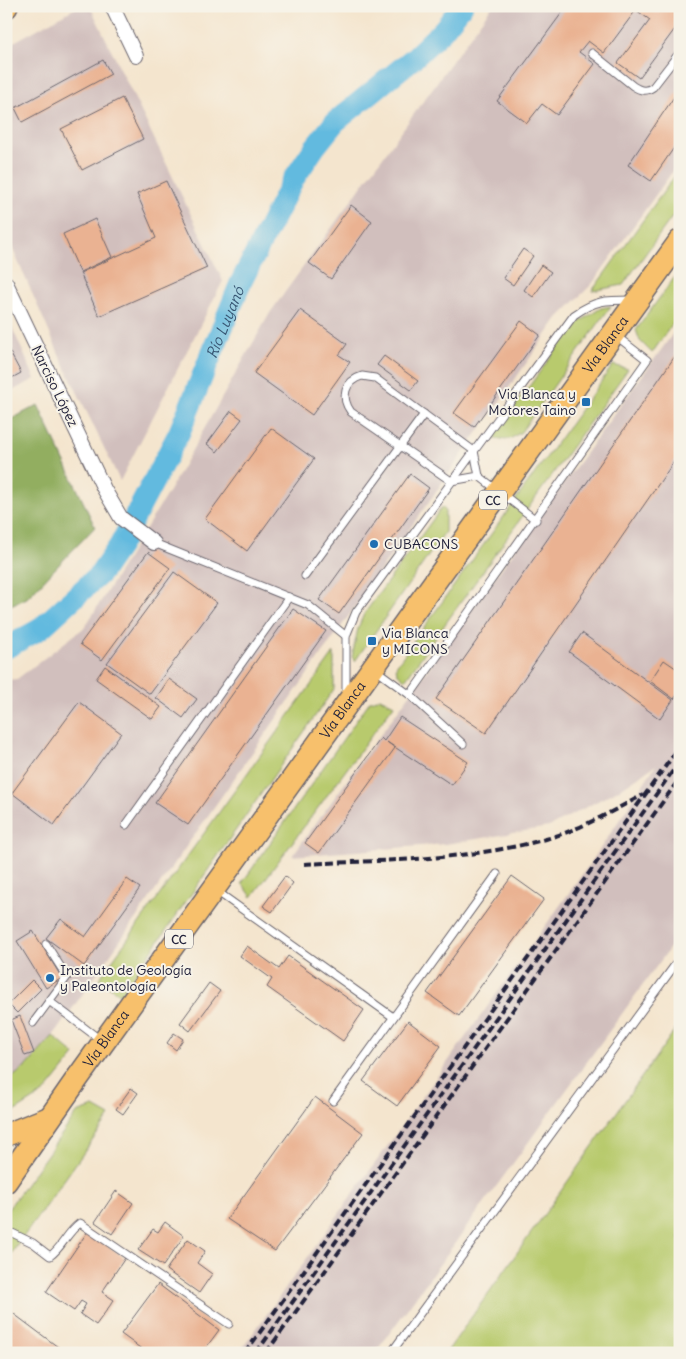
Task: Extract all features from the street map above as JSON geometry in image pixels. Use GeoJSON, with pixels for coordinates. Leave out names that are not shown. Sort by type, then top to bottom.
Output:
{"type":"FeatureCollection","features":[{"type":"Feature","properties":{"kind":"main road","name":"Vía Blanca"},"geometry":{"type":"LineString","coordinates":[[6,1181],[49,1118],[215,890],[612,333],[680,241]]}},
{"type":"Feature","properties":{"kind":"main road"},"geometry":{"type":"LineString","coordinates":[[6,1135],[49,1118]]}},
{"type":"Feature","properties":{"kind":"street"},"geometry":{"type":"LineString","coordinates":[[112,6],[136,56]]}},
{"type":"Feature","properties":{"kind":"street","name":"Narciso López"},"geometry":{"type":"LineString","coordinates":[[6,283],[104,489],[121,518],[154,543]]}},
{"type":"Feature","properties":{"kind":"lane"},"geometry":{"type":"LineString","coordinates":[[592,54],[641,90],[648,90],[653,87],[680,52]]}},
{"type":"Feature","properties":{"kind":"lane"},"geometry":{"type":"LineString","coordinates":[[346,707],[346,636],[356,612],[574,315],[590,304],[607,300],[636,300]]}},
{"type":"Feature","properties":{"kind":"lane"},"geometry":{"type":"LineString","coordinates":[[410,695],[536,520],[647,360],[612,333]]}},
{"type":"Feature","properties":{"kind":"lane"},"geometry":{"type":"LineString","coordinates":[[479,476],[451,481],[351,412],[344,400],[344,394],[350,382],[362,376],[374,378],[474,451],[479,476],[536,520]]}},
{"type":"Feature","properties":{"kind":"lane"},"geometry":{"type":"LineString","coordinates":[[305,576],[424,414]]}},
{"type":"Feature","properties":{"kind":"lane"},"geometry":{"type":"LineString","coordinates":[[154,543],[308,605],[346,636]]}},
{"type":"Feature","properties":{"kind":"lane"},"geometry":{"type":"LineString","coordinates":[[126,825],[289,597]]}},
{"type":"Feature","properties":{"kind":"lane"},"geometry":{"type":"LineString","coordinates":[[373,668],[410,695],[463,744]]}},
{"type":"Feature","properties":{"kind":"lane"},"geometry":{"type":"LineString","coordinates":[[333,1101],[497,874]]}},
{"type":"Feature","properties":{"kind":"lane"},"geometry":{"type":"LineString","coordinates":[[215,890],[393,1017]]}},
{"type":"Feature","properties":{"kind":"lane"},"geometry":{"type":"LineString","coordinates":[[33,1023],[67,976],[46,944]]}},
{"type":"Feature","properties":{"kind":"lane"},"geometry":{"type":"LineString","coordinates":[[391,1353],[680,958]]}},
{"type":"Feature","properties":{"kind":"lane"},"geometry":{"type":"LineString","coordinates":[[49,1000],[104,1042]]}},
{"type":"Feature","properties":{"kind":"lane"},"geometry":{"type":"LineString","coordinates":[[6,1230],[33,1243],[50,1256],[72,1228],[80,1223],[229,1324]]}},
{"type":"Feature","properties":{"kind":"shaded area"},"geometry":{"type":"Polygon","coordinates":[[[79,6],[90,6],[223,281],[120,481],[59,354],[6,234],[6,69],[14,42],[79,6]]]}},
{"type":"Feature","properties":{"kind":"shaded area"},"geometry":{"type":"Polygon","coordinates":[[[492,6],[680,6],[680,161],[592,284],[558,318],[53,1036],[27,1066],[6,1082],[6,680],[17,679],[85,627],[169,491],[270,313],[492,6]]]}},
{"type":"Feature","properties":{"kind":"shaded area"},"geometry":{"type":"Polygon","coordinates":[[[6,314],[35,379],[6,394],[6,314]]]}},
{"type":"Feature","properties":{"kind":"shaded area"},"geometry":{"type":"Polygon","coordinates":[[[680,324],[680,934],[375,1353],[239,1353],[594,858],[656,765],[620,789],[549,827],[446,844],[292,856],[680,324]]]}},
{"type":"Feature","properties":{"kind":"green space"},"geometry":{"type":"Polygon","coordinates":[[[680,169],[680,206],[623,285],[592,291],[680,169]]]}},
{"type":"Feature","properties":{"kind":"green space"},"geometry":{"type":"Polygon","coordinates":[[[680,270],[680,313],[652,353],[640,341],[636,330],[680,270]]]}},
{"type":"Feature","properties":{"kind":"green space"},"geometry":{"type":"Polygon","coordinates":[[[611,306],[521,432],[510,439],[491,439],[573,326],[601,308],[611,306]]]}},
{"type":"Feature","properties":{"kind":"green space"},"geometry":{"type":"Polygon","coordinates":[[[613,365],[628,369],[405,680],[397,673],[396,666],[613,365]]]}},
{"type":"Feature","properties":{"kind":"green space"},"geometry":{"type":"Polygon","coordinates":[[[38,405],[95,527],[27,598],[6,607],[6,422],[38,405]]]}},
{"type":"Feature","properties":{"kind":"green space"},"geometry":{"type":"Polygon","coordinates":[[[442,507],[445,510],[445,532],[355,661],[352,657],[358,628],[364,614],[442,507]]]}},
{"type":"Feature","properties":{"kind":"green space"},"geometry":{"type":"Polygon","coordinates":[[[334,653],[334,689],[121,995],[99,979],[334,653]]]}},
{"type":"Feature","properties":{"kind":"green space"},"geometry":{"type":"Polygon","coordinates":[[[380,698],[394,705],[252,897],[242,883],[370,701],[380,698]]]}},
{"type":"Feature","properties":{"kind":"green space"},"geometry":{"type":"Polygon","coordinates":[[[680,1023],[680,1353],[446,1353],[680,1023]]]}},
{"type":"Feature","properties":{"kind":"green space"},"geometry":{"type":"Polygon","coordinates":[[[53,1036],[75,1055],[45,1092],[6,1117],[6,1082],[27,1066],[53,1036]]]}},
{"type":"Feature","properties":{"kind":"green space"},"geometry":{"type":"Polygon","coordinates":[[[94,1107],[110,1116],[6,1261],[6,1212],[77,1113],[94,1107]]]}},
{"type":"Feature","properties":{"kind":"building"},"geometry":{"type":"Polygon","coordinates":[[[567,6],[680,6],[680,22],[639,78],[618,63],[650,20],[636,10],[604,53],[588,41],[579,52],[595,64],[557,115],[542,104],[527,123],[497,101],[567,6]]]}},
{"type":"Feature","properties":{"kind":"building"},"geometry":{"type":"Polygon","coordinates":[[[103,60],[111,74],[22,122],[15,108],[103,60]]]}},
{"type":"Feature","properties":{"kind":"building"},"geometry":{"type":"Polygon","coordinates":[[[680,88],[680,139],[651,181],[628,165],[680,88]]]}},
{"type":"Feature","properties":{"kind":"building"},"geometry":{"type":"Polygon","coordinates":[[[122,98],[143,139],[82,170],[61,129],[122,98]]]}},
{"type":"Feature","properties":{"kind":"building"},"geometry":{"type":"Polygon","coordinates":[[[166,181],[207,268],[99,316],[80,273],[156,238],[137,194],[166,181]]]}},
{"type":"Feature","properties":{"kind":"building"},"geometry":{"type":"Polygon","coordinates":[[[351,205],[372,221],[331,279],[309,263],[351,205]]]}},
{"type":"Feature","properties":{"kind":"building"},"geometry":{"type":"Polygon","coordinates":[[[95,219],[112,257],[80,272],[63,234],[95,219]]]}},
{"type":"Feature","properties":{"kind":"building"},"geometry":{"type":"Polygon","coordinates":[[[523,249],[533,256],[513,285],[503,278],[523,249]]]}},
{"type":"Feature","properties":{"kind":"building"},"geometry":{"type":"Polygon","coordinates":[[[541,265],[551,272],[533,297],[524,290],[541,265]]]}},
{"type":"Feature","properties":{"kind":"building"},"geometry":{"type":"Polygon","coordinates":[[[300,310],[347,344],[339,355],[350,362],[312,415],[254,373],[300,310]]]}},
{"type":"Feature","properties":{"kind":"building"},"geometry":{"type":"Polygon","coordinates":[[[521,321],[540,335],[474,427],[454,413],[521,321]]]}},
{"type":"Feature","properties":{"kind":"building"},"geometry":{"type":"Polygon","coordinates":[[[6,345],[21,373],[6,381],[6,345]]]}},
{"type":"Feature","properties":{"kind":"building"},"geometry":{"type":"Polygon","coordinates":[[[680,349],[680,453],[486,733],[436,699],[680,349]]]}},
{"type":"Feature","properties":{"kind":"building"},"geometry":{"type":"Polygon","coordinates":[[[384,356],[418,381],[411,390],[377,365],[384,356]]]}},
{"type":"Feature","properties":{"kind":"building"},"geometry":{"type":"Polygon","coordinates":[[[231,411],[242,419],[217,452],[207,444],[231,411]]]}},
{"type":"Feature","properties":{"kind":"building"},"geometry":{"type":"Polygon","coordinates":[[[271,428],[314,459],[247,551],[205,519],[271,428]]]}},
{"type":"Feature","properties":{"kind":"building","name":"CUBACONS"},"geometry":{"type":"Polygon","coordinates":[[[410,474],[429,488],[339,614],[319,600],[410,474]]]}},
{"type":"Feature","properties":{"kind":"building"},"geometry":{"type":"Polygon","coordinates":[[[148,552],[170,568],[102,660],[80,644],[148,552]]]}},
{"type":"Feature","properties":{"kind":"building"},"geometry":{"type":"Polygon","coordinates":[[[174,572],[217,603],[150,694],[107,663],[174,572]]]}},
{"type":"Feature","properties":{"kind":"building"},"geometry":{"type":"Polygon","coordinates":[[[293,609],[326,631],[188,825],[155,803],[293,609]]]}},
{"type":"Feature","properties":{"kind":"building"},"geometry":{"type":"Polygon","coordinates":[[[582,633],[673,700],[660,719],[569,652],[582,633]]]}},
{"type":"Feature","properties":{"kind":"building"},"geometry":{"type":"Polygon","coordinates":[[[664,660],[680,671],[680,691],[674,699],[650,681],[664,660]]]}},
{"type":"Feature","properties":{"kind":"building"},"geometry":{"type":"Polygon","coordinates":[[[105,666],[161,707],[152,719],[96,679],[105,666]]]}},
{"type":"Feature","properties":{"kind":"building"},"geometry":{"type":"Polygon","coordinates":[[[169,679],[197,699],[183,718],[156,698],[169,679]]]}},
{"type":"Feature","properties":{"kind":"building"},"geometry":{"type":"Polygon","coordinates":[[[79,702],[121,733],[54,825],[12,793],[79,702]]]}},
{"type":"Feature","properties":{"kind":"building"},"geometry":{"type":"Polygon","coordinates":[[[400,717],[468,762],[452,785],[387,742],[395,748],[319,853],[305,843],[381,738],[384,741],[400,717]]]}},
{"type":"Feature","properties":{"kind":"building"},"geometry":{"type":"Polygon","coordinates":[[[285,876],[293,883],[272,912],[263,906],[285,876]]]}},
{"type":"Feature","properties":{"kind":"building"},"geometry":{"type":"Polygon","coordinates":[[[512,876],[544,899],[459,1016],[427,993],[512,876]]]}},
{"type":"Feature","properties":{"kind":"building"},"geometry":{"type":"Polygon","coordinates":[[[127,879],[140,888],[84,966],[46,938],[61,919],[85,937],[127,879]]]}},
{"type":"Feature","properties":{"kind":"building"},"geometry":{"type":"Polygon","coordinates":[[[33,931],[62,978],[46,988],[17,941],[33,931]]]}},
{"type":"Feature","properties":{"kind":"building"},"geometry":{"type":"Polygon","coordinates":[[[247,946],[279,969],[288,956],[364,1010],[343,1041],[267,987],[272,979],[240,956],[247,946]]]}},
{"type":"Feature","properties":{"kind":"building"},"geometry":{"type":"Polygon","coordinates":[[[32,980],[41,989],[17,1013],[8,1004],[32,980]]]}},
{"type":"Feature","properties":{"kind":"building"},"geometry":{"type":"Polygon","coordinates":[[[209,983],[220,991],[190,1031],[180,1023],[209,983]]]}},
{"type":"Feature","properties":{"kind":"building"},"geometry":{"type":"Polygon","coordinates":[[[20,1016],[34,1053],[25,1056],[11,1020],[20,1016]]]}},
{"type":"Feature","properties":{"kind":"building"},"geometry":{"type":"Polygon","coordinates":[[[408,1021],[441,1046],[397,1106],[363,1081],[408,1021]]]}},
{"type":"Feature","properties":{"kind":"building"},"geometry":{"type":"Polygon","coordinates":[[[174,1033],[183,1039],[176,1050],[167,1043],[174,1033]]]}},
{"type":"Feature","properties":{"kind":"building"},"geometry":{"type":"Polygon","coordinates":[[[131,1088],[138,1093],[123,1114],[116,1109],[131,1088]]]}},
{"type":"Feature","properties":{"kind":"building"},"geometry":{"type":"Polygon","coordinates":[[[315,1097],[363,1133],[275,1251],[227,1219],[315,1097]]]}},
{"type":"Feature","properties":{"kind":"building"},"geometry":{"type":"Polygon","coordinates":[[[116,1191],[133,1203],[112,1234],[95,1222],[116,1191]]]}},
{"type":"Feature","properties":{"kind":"building"},"geometry":{"type":"Polygon","coordinates":[[[165,1222],[184,1236],[163,1266],[138,1250],[153,1229],[158,1232],[165,1222]]]}},
{"type":"Feature","properties":{"kind":"building"},"geometry":{"type":"Polygon","coordinates":[[[88,1231],[125,1258],[102,1292],[114,1300],[96,1325],[80,1314],[86,1304],[81,1301],[74,1311],[46,1292],[88,1231]]]}},
{"type":"Feature","properties":{"kind":"building"},"geometry":{"type":"Polygon","coordinates":[[[188,1239],[205,1251],[197,1263],[212,1274],[199,1293],[166,1270],[188,1239]]]}},
{"type":"Feature","properties":{"kind":"building"},"geometry":{"type":"Polygon","coordinates":[[[158,1284],[219,1330],[202,1353],[147,1353],[121,1334],[158,1284]]]}},
{"type":"Feature","properties":{"kind":"building"},"geometry":{"type":"Polygon","coordinates":[[[6,1308],[66,1353],[6,1353],[6,1308]]]}},
{"type":"Feature","properties":{"kind":"waterway","name":"Río Luyanó"},"geometry":{"type":"LineString","coordinates":[[6,648],[40,629],[100,574],[120,545],[179,433],[241,282],[293,180],[315,147],[335,122],[415,57],[443,30],[462,6]]}},
{"type":"Feature","properties":{"kind":"railway"},"geometry":{"type":"LineString","coordinates":[[245,1353],[680,746]]}},
{"type":"Feature","properties":{"kind":"railway"},"geometry":{"type":"LineString","coordinates":[[256,1353],[680,761]]}},
{"type":"Feature","properties":{"kind":"railway"},"geometry":{"type":"LineString","coordinates":[[266,1353],[680,778]]}},
{"type":"Feature","properties":{"kind":"railway"},"geometry":{"type":"LineString","coordinates":[[304,864],[456,856],[516,846],[571,831],[643,795]]}},
{"type":"Feature","properties":{"kind":"place","name":"Via Blanca y Motores Taino"},"geometry":{"type":"Point","coordinates":[586,402]}},
{"type":"Feature","properties":{"kind":"place","name":"CUBACONS"},"geometry":{"type":"Point","coordinates":[374,544]}},
{"type":"Feature","properties":{"kind":"place","name":"Via Blanca y MICONS"},"geometry":{"type":"Point","coordinates":[372,641]}},
{"type":"Feature","properties":{"kind":"place","name":"Instituto de Geología y Paleontología"},"geometry":{"type":"Point","coordinates":[50,978]}}]}
